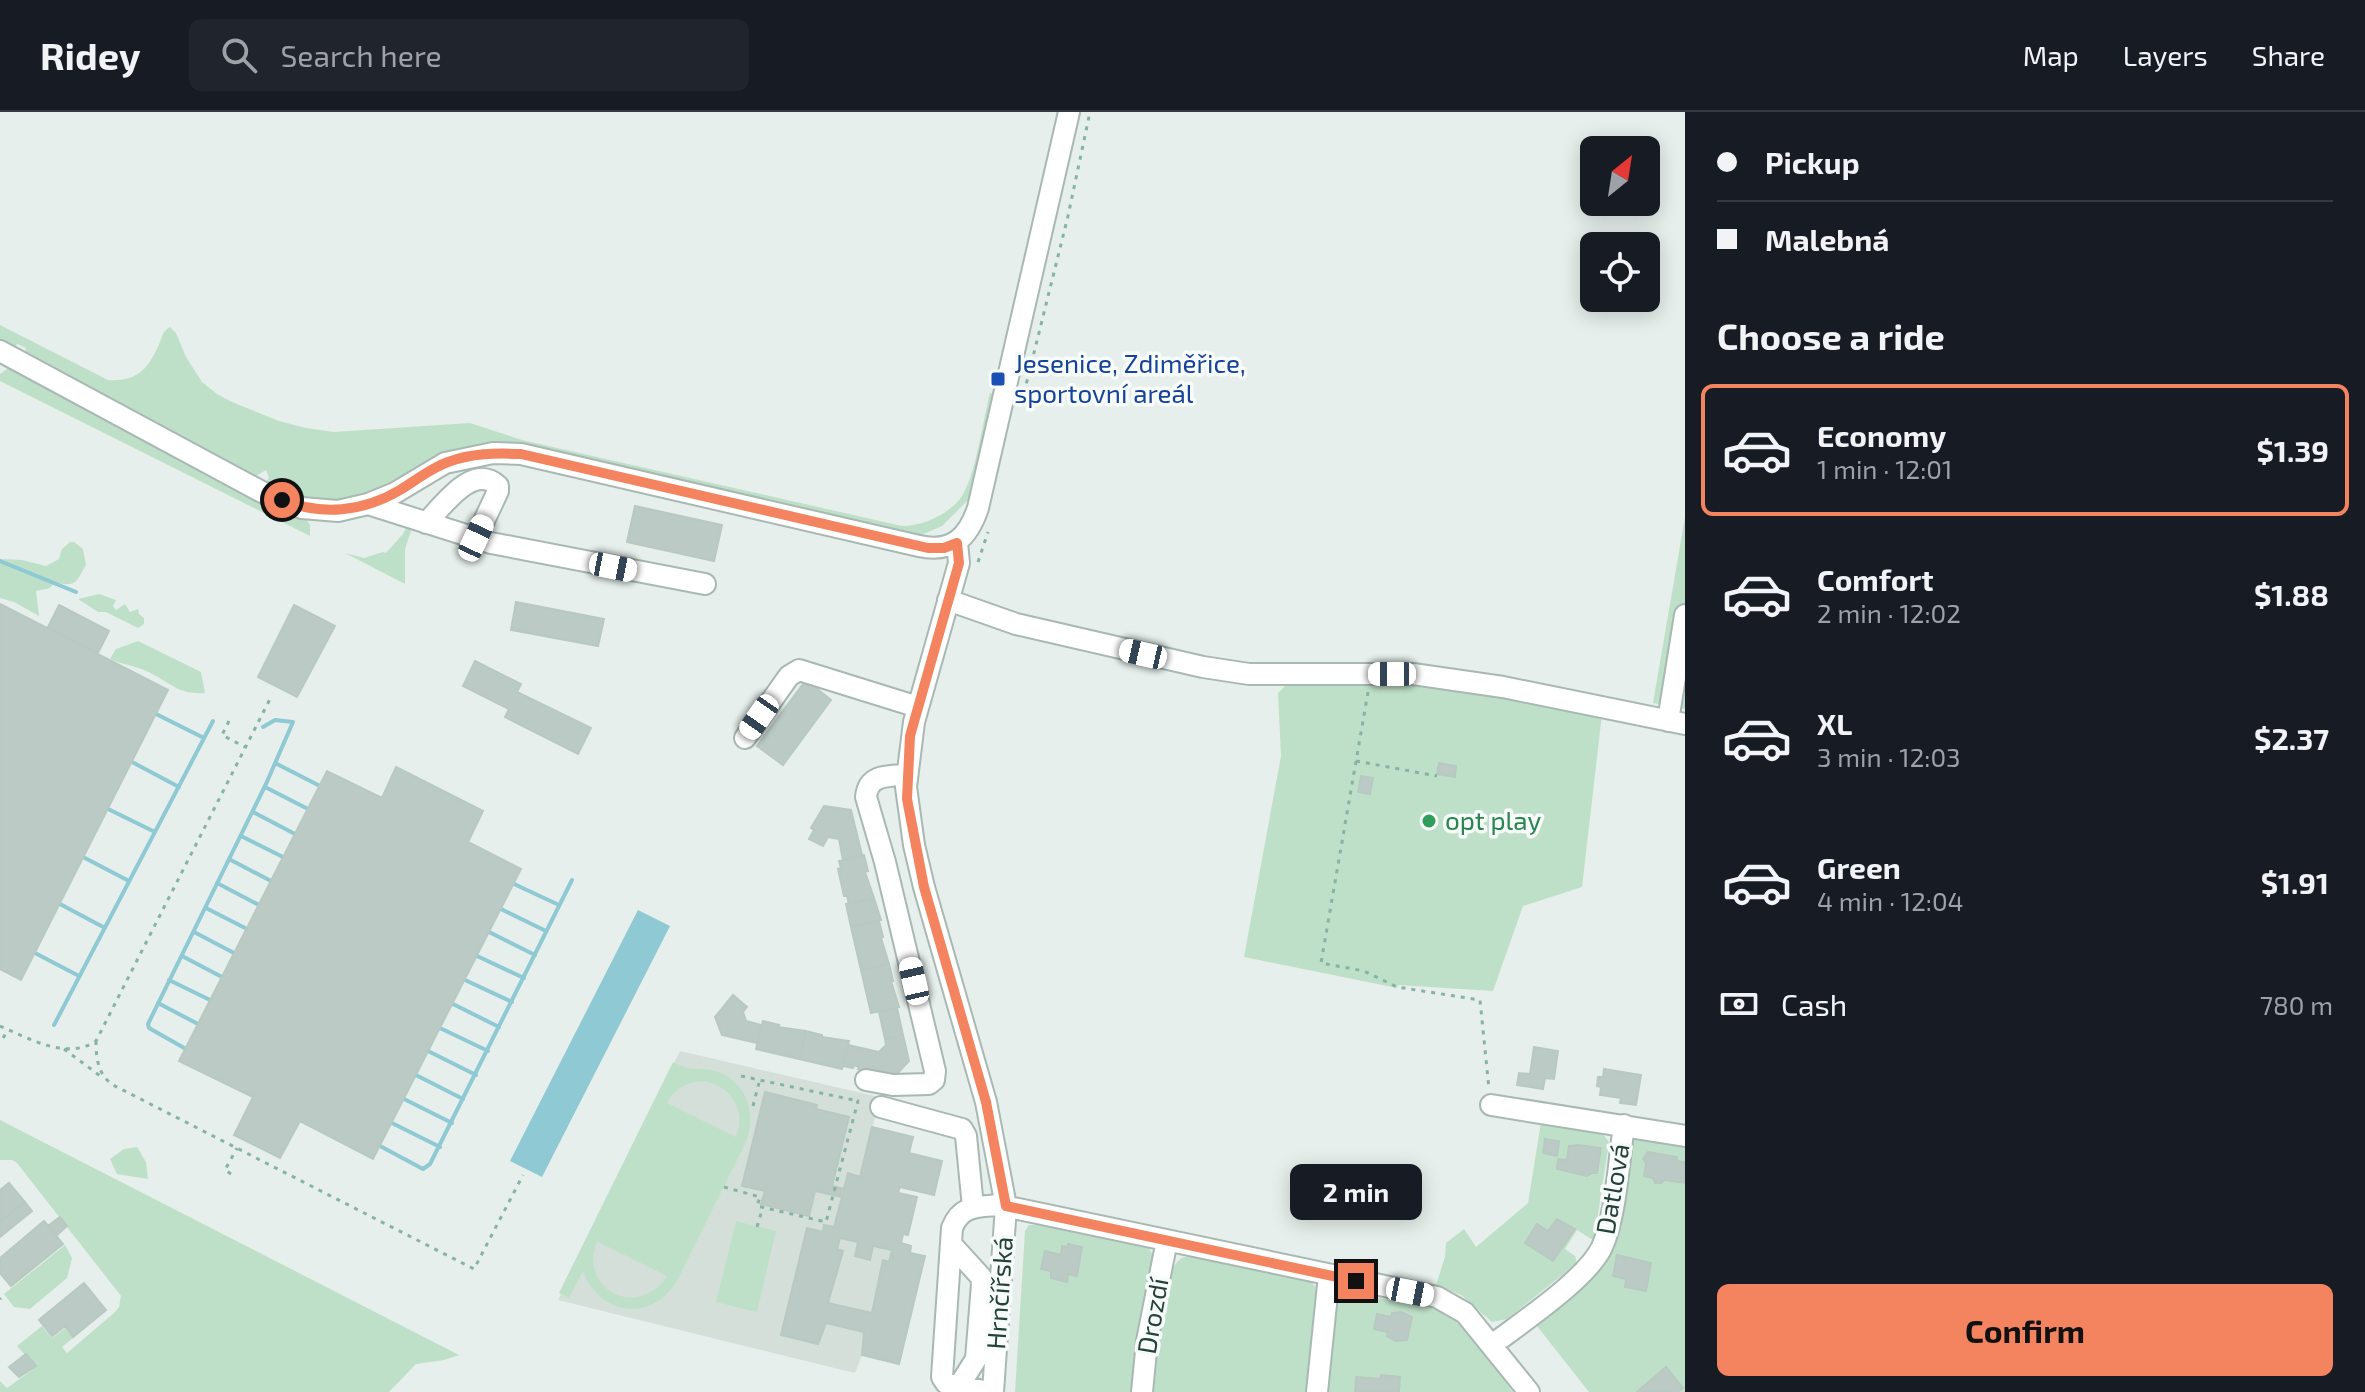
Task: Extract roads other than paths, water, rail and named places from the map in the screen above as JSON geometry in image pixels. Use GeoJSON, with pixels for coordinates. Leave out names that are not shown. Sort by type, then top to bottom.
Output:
{"type":"FeatureCollection","features":[{"type":"Feature","properties":{"kind":"street"},"geometry":{"type":"LineString","coordinates":[[0,351],[275,498],[311,509],[338,511],[368,504],[395,493],[445,463],[493,453],[521,454],[928,548],[944,548],[957,543],[971,527],[978,508],[1069,112]]}},
{"type":"Feature","properties":{"kind":"street"},"geometry":{"type":"LineString","coordinates":[[426,523],[462,487],[471,481],[489,478],[498,486],[498,491],[476,538]]}},
{"type":"Feature","properties":{"kind":"street"},"geometry":{"type":"LineString","coordinates":[[368,504],[476,538],[705,584]]}},
{"type":"Feature","properties":{"kind":"street","name":"Hrnčířská"},"geometry":{"type":"LineString","coordinates":[[957,543],[960,557],[910,736],[907,799],[917,859],[986,1102],[1006,1206],[990,1392]]}},
{"type":"Feature","properties":{"kind":"street"},"geometry":{"type":"LineString","coordinates":[[948,600],[1016,624],[1203,667],[1249,674],[1413,674],[1503,687],[1676,723],[1685,615]]}},
{"type":"Feature","properties":{"kind":"street"},"geometry":{"type":"LineString","coordinates":[[745,738],[789,676],[799,670],[918,707]]}},
{"type":"Feature","properties":{"kind":"street"},"geometry":{"type":"LineString","coordinates":[[866,1080],[893,1085],[929,1084],[934,1080],[935,1071],[885,862],[866,797],[868,787],[877,778],[907,775]]}},
{"type":"Feature","properties":{"kind":"street","name":"Datlová"},"geometry":{"type":"LineString","coordinates":[[1491,1105],[1685,1136]]}},
{"type":"Feature","properties":{"kind":"street"},"geometry":{"type":"LineString","coordinates":[[881,1107],[953,1124],[962,1129],[966,1136],[973,1207]]}},
{"type":"Feature","properties":{"kind":"street","name":"Datlová"},"geometry":{"type":"LineString","coordinates":[[1492,1345],[1588,1269],[1603,1246],[1624,1125]]}},
{"type":"Feature","properties":{"kind":"street"},"geometry":{"type":"LineString","coordinates":[[990,1392],[946,1383],[942,1377],[952,1228],[962,1211],[973,1207],[1006,1206],[1448,1301],[1465,1313],[1529,1392]]}},
{"type":"Feature","properties":{"kind":"street","name":"Drozdí"},"geometry":{"type":"LineString","coordinates":[[1142,1392],[1147,1341],[1167,1240]]}},
{"type":"Feature","properties":{"kind":"street"},"geometry":{"type":"LineString","coordinates":[[951,1244],[981,1277],[982,1284],[976,1359],[959,1386]]}},
{"type":"Feature","properties":{"kind":"street"},"geometry":{"type":"LineString","coordinates":[[1317,1392],[1329,1275]]}},
{"type":"Feature","properties":{"kind":"water"},"geometry":{"type":"Polygon","coordinates":[[[638,910],[670,926],[542,1177],[510,1161],[638,910]]]}},
{"type":"Feature","properties":{"kind":"waterway"},"geometry":{"type":"LineString","coordinates":[[0,561],[76,592]]}},
{"type":"Feature","properties":{"kind":"waterway"},"geometry":{"type":"LineString","coordinates":[[156,714],[204,738]]}},
{"type":"Feature","properties":{"kind":"waterway"},"geometry":{"type":"LineString","coordinates":[[186,1049],[149,1028],[148,1024],[266,784],[293,722],[275,720],[263,727]]}},
{"type":"Feature","properties":{"kind":"waterway"},"geometry":{"type":"LineString","coordinates":[[54,1025],[213,721]]}},
{"type":"Feature","properties":{"kind":"waterway"},"geometry":{"type":"LineString","coordinates":[[132,762],[179,787]]}},
{"type":"Feature","properties":{"kind":"waterway"},"geometry":{"type":"LineString","coordinates":[[275,763],[320,786]]}},
{"type":"Feature","properties":{"kind":"waterway"},"geometry":{"type":"LineString","coordinates":[[265,787],[308,809]]}},
{"type":"Feature","properties":{"kind":"waterway"},"geometry":{"type":"LineString","coordinates":[[108,809],[155,832]]}},
{"type":"Feature","properties":{"kind":"waterway"},"geometry":{"type":"LineString","coordinates":[[253,812],[295,834]]}},
{"type":"Feature","properties":{"kind":"waterway"},"geometry":{"type":"LineString","coordinates":[[241,836],[283,857]]}},
{"type":"Feature","properties":{"kind":"waterway"},"geometry":{"type":"LineString","coordinates":[[83,857],[129,881]]}},
{"type":"Feature","properties":{"kind":"waterway"},"geometry":{"type":"LineString","coordinates":[[229,859],[271,881]]}},
{"type":"Feature","properties":{"kind":"waterway"},"geometry":{"type":"LineString","coordinates":[[380,1146],[423,1169],[430,1164],[572,880]]}},
{"type":"Feature","properties":{"kind":"waterway"},"geometry":{"type":"LineString","coordinates":[[217,883],[259,905]]}},
{"type":"Feature","properties":{"kind":"waterway"},"geometry":{"type":"LineString","coordinates":[[514,884],[559,905]]}},
{"type":"Feature","properties":{"kind":"waterway"},"geometry":{"type":"LineString","coordinates":[[60,904],[105,928]]}},
{"type":"Feature","properties":{"kind":"waterway"},"geometry":{"type":"LineString","coordinates":[[206,908],[247,929]]}},
{"type":"Feature","properties":{"kind":"waterway"},"geometry":{"type":"LineString","coordinates":[[501,909],[546,931]]}},
{"type":"Feature","properties":{"kind":"waterway"},"geometry":{"type":"LineString","coordinates":[[194,932],[234,953]]}},
{"type":"Feature","properties":{"kind":"waterway"},"geometry":{"type":"LineString","coordinates":[[489,932],[535,955]]}},
{"type":"Feature","properties":{"kind":"waterway"},"geometry":{"type":"LineString","coordinates":[[35,953],[79,976]]}},
{"type":"Feature","properties":{"kind":"waterway"},"geometry":{"type":"LineString","coordinates":[[182,956],[222,977]]}},
{"type":"Feature","properties":{"kind":"waterway"},"geometry":{"type":"LineString","coordinates":[[477,956],[524,978]]}},
{"type":"Feature","properties":{"kind":"waterway"},"geometry":{"type":"LineString","coordinates":[[169,980],[210,1000]]}},
{"type":"Feature","properties":{"kind":"waterway"},"geometry":{"type":"LineString","coordinates":[[465,980],[512,1002]]}},
{"type":"Feature","properties":{"kind":"waterway"},"geometry":{"type":"LineString","coordinates":[[158,1003],[198,1024]]}},
{"type":"Feature","properties":{"kind":"waterway"},"geometry":{"type":"LineString","coordinates":[[453,1004],[499,1027]]}},
{"type":"Feature","properties":{"kind":"waterway"},"geometry":{"type":"LineString","coordinates":[[440,1028],[488,1051]]}},
{"type":"Feature","properties":{"kind":"waterway"},"geometry":{"type":"LineString","coordinates":[[428,1051],[476,1075]]}},
{"type":"Feature","properties":{"kind":"waterway"},"geometry":{"type":"LineString","coordinates":[[416,1075],[463,1099]]}},
{"type":"Feature","properties":{"kind":"waterway"},"geometry":{"type":"LineString","coordinates":[[404,1099],[452,1123]]}},
{"type":"Feature","properties":{"kind":"waterway"},"geometry":{"type":"LineString","coordinates":[[392,1123],[440,1147]]}},
{"type":"Feature","properties":{"kind":"place","name":"Jesenice, Zdiměřice, sportovní areál"},"geometry":{"type":"Point","coordinates":[998,379]}},
{"type":"Feature","properties":{"kind":"place","name":"opt play"},"geometry":{"type":"Point","coordinates":[1429,821]}}]}
